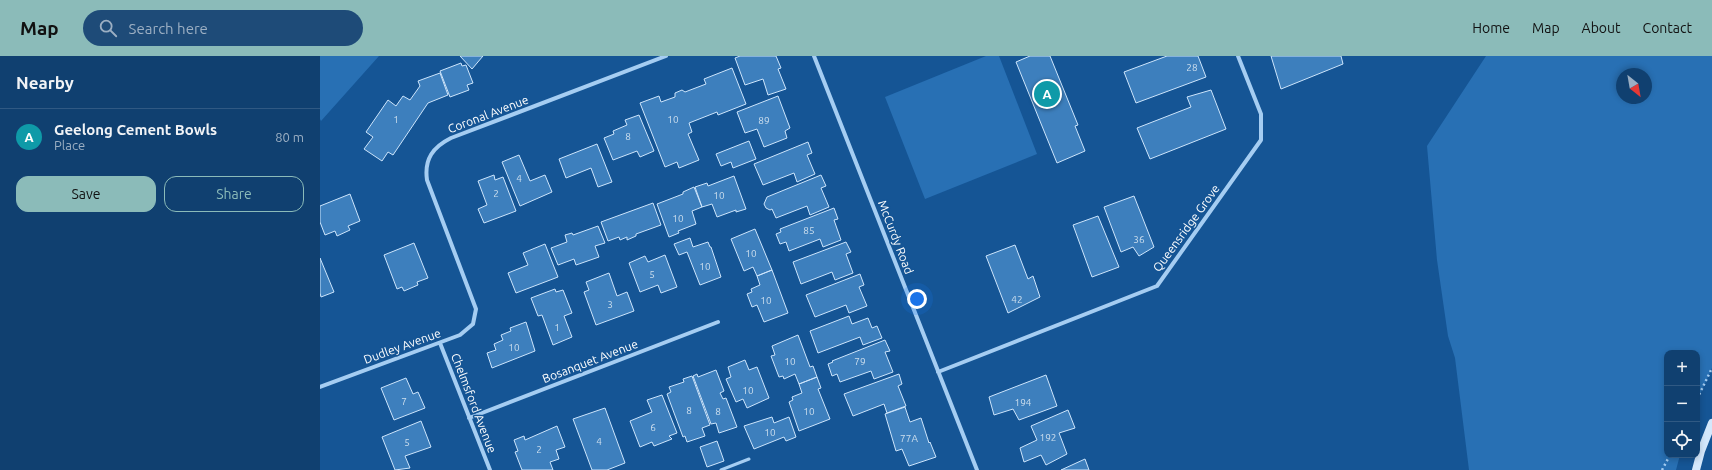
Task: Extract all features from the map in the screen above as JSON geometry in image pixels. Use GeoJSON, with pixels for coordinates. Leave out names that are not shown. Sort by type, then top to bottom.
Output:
{"type":"FeatureCollection","features":[{"type":"Feature","properties":{"kind":"main road"},"geometry":{"type":"LineString","coordinates":[[1696,470],[1701,451],[1712,423]]}},
{"type":"Feature","properties":{"kind":"street","name":"Coronal Avenue"},"geometry":{"type":"LineString","coordinates":[[476,309],[427,180],[427,166],[432,153],[440,144],[451,138],[666,56]]}},
{"type":"Feature","properties":{"kind":"street","name":"McCurdy Road"},"geometry":{"type":"LineString","coordinates":[[814,56],[977,470]]}},
{"type":"Feature","properties":{"kind":"street","name":"Queensridge Grove"},"geometry":{"type":"LineString","coordinates":[[938,372],[1157,286],[1262,140],[1261,114],[1238,56]]}},
{"type":"Feature","properties":{"kind":"street","name":"Dudley Avenue"},"geometry":{"type":"LineString","coordinates":[[320,387],[460,335],[473,324],[476,309]]}},
{"type":"Feature","properties":{"kind":"street","name":"Bosanquet Avenue"},"geometry":{"type":"LineString","coordinates":[[469,418],[718,322]]}},
{"type":"Feature","properties":{"kind":"street","name":"Chelmsford Avenue"},"geometry":{"type":"LineString","coordinates":[[440,342],[490,470]]}},
{"type":"Feature","properties":{"kind":"lane"},"geometry":{"type":"LineString","coordinates":[[721,470],[749,459]]}},
{"type":"Feature","properties":{"kind":"path"},"geometry":{"type":"LineString","coordinates":[[1700,393],[1712,368]]}},
{"type":"Feature","properties":{"kind":"path"},"geometry":{"type":"LineString","coordinates":[[1662,470],[1668,458]]}},
{"type":"Feature","properties":{"kind":"shaded area"},"geometry":{"type":"Polygon","coordinates":[[[320,56],[379,56],[321,121],[320,119],[320,56]]]}},
{"type":"Feature","properties":{"kind":"shaded area"},"geometry":{"type":"Polygon","coordinates":[[[986,56],[999,56],[1037,154],[925,199],[885,97],[986,56]]]}},
{"type":"Feature","properties":{"kind":"shaded area"},"geometry":{"type":"Polygon","coordinates":[[[1486,56],[1712,56],[1712,368],[1700,394],[1700,350],[1664,350],[1664,458],[1679,458],[1676,470],[1469,470],[1455,358],[1448,336],[1437,260],[1427,146],[1486,56]]]}},
{"type":"Feature","properties":{"kind":"building"},"geometry":{"type":"Polygon","coordinates":[[[460,56],[483,56],[472,69],[460,56]]]}},
{"type":"Feature","properties":{"kind":"building"},"geometry":{"type":"Polygon","coordinates":[[[740,56],[776,56],[781,68],[778,69],[786,89],[768,95],[763,79],[745,85],[735,58],[740,56]]]}},
{"type":"Feature","properties":{"kind":"building"},"geometry":{"type":"Polygon","coordinates":[[[1030,56],[1050,56],[1078,125],[1075,126],[1085,151],[1057,163],[1016,62],[1030,56]]]}},
{"type":"Feature","properties":{"kind":"building"},"geometry":{"type":"Polygon","coordinates":[[[1167,56],[1198,56],[1206,77],[1136,103],[1124,72],[1167,56]]]}},
{"type":"Feature","properties":{"kind":"building"},"geometry":{"type":"Polygon","coordinates":[[[1271,56],[1341,56],[1343,64],[1281,89],[1271,56]]]}},
{"type":"Feature","properties":{"kind":"building"},"geometry":{"type":"Polygon","coordinates":[[[461,63],[462,66],[466,65],[473,83],[467,85],[469,90],[450,97],[440,71],[461,63]]]}},
{"type":"Feature","properties":{"kind":"building"},"geometry":{"type":"Polygon","coordinates":[[[732,68],[746,104],[718,115],[717,112],[689,123],[692,132],[688,134],[699,160],[679,168],[677,162],[665,167],[640,103],[659,96],[661,102],[675,97],[675,93],[682,90],[685,92],[706,84],[704,79],[732,68]]]}},
{"type":"Feature","properties":{"kind":"building"},"geometry":{"type":"Polygon","coordinates":[[[440,73],[448,95],[428,103],[393,155],[388,152],[382,161],[364,149],[373,137],[366,132],[388,100],[396,106],[403,96],[410,100],[420,86],[418,81],[440,73]]]}},
{"type":"Feature","properties":{"kind":"building"},"geometry":{"type":"Polygon","coordinates":[[[1211,90],[1226,129],[1150,159],[1137,128],[1191,107],[1187,97],[1211,90]]]}},
{"type":"Feature","properties":{"kind":"building"},"geometry":{"type":"Polygon","coordinates":[[[778,96],[790,128],[785,131],[787,138],[764,147],[757,129],[745,133],[737,112],[778,96]]]}},
{"type":"Feature","properties":{"kind":"building"},"geometry":{"type":"Polygon","coordinates":[[[639,115],[654,151],[640,157],[637,151],[613,160],[604,138],[614,134],[613,131],[627,125],[625,120],[639,115]]]}},
{"type":"Feature","properties":{"kind":"building"},"geometry":{"type":"Polygon","coordinates":[[[749,141],[756,159],[733,168],[731,162],[721,166],[716,154],[749,141]]]}},
{"type":"Feature","properties":{"kind":"building"},"geometry":{"type":"Polygon","coordinates":[[[808,142],[812,153],[807,155],[815,174],[797,182],[794,173],[763,185],[754,164],[808,142]]]}},
{"type":"Feature","properties":{"kind":"building"},"geometry":{"type":"Polygon","coordinates":[[[597,144],[612,182],[598,187],[591,168],[566,178],[559,159],[597,144]]]}},
{"type":"Feature","properties":{"kind":"building"},"geometry":{"type":"Polygon","coordinates":[[[519,155],[530,181],[545,175],[552,192],[520,206],[502,162],[519,155]]]}},
{"type":"Feature","properties":{"kind":"building"},"geometry":{"type":"Polygon","coordinates":[[[494,175],[495,180],[503,177],[516,211],[484,223],[478,209],[487,205],[478,181],[494,175]]]}},
{"type":"Feature","properties":{"kind":"building"},"geometry":{"type":"Polygon","coordinates":[[[821,175],[826,186],[821,188],[829,207],[810,215],[807,206],[776,218],[772,209],[770,210],[766,208],[764,204],[767,197],[821,175]]]}},
{"type":"Feature","properties":{"kind":"building"},"geometry":{"type":"Polygon","coordinates":[[[734,176],[746,209],[736,212],[736,210],[717,217],[712,204],[702,207],[695,187],[707,183],[708,186],[734,176]]]}},
{"type":"Feature","properties":{"kind":"building"},"geometry":{"type":"Polygon","coordinates":[[[694,187],[702,207],[692,211],[696,224],[678,231],[679,233],[669,237],[657,204],[683,194],[683,192],[694,187]]]}},
{"type":"Feature","properties":{"kind":"building"},"geometry":{"type":"Polygon","coordinates":[[[350,194],[360,221],[348,226],[350,230],[337,236],[335,231],[325,235],[320,222],[320,206],[350,194]]]}},
{"type":"Feature","properties":{"kind":"building"},"geometry":{"type":"Polygon","coordinates":[[[1134,196],[1154,247],[1139,256],[1133,247],[1121,252],[1104,207],[1134,196]]]}},
{"type":"Feature","properties":{"kind":"building"},"geometry":{"type":"Polygon","coordinates":[[[653,203],[661,225],[636,234],[636,236],[627,240],[627,237],[620,240],[619,237],[608,241],[601,222],[653,203]]]}},
{"type":"Feature","properties":{"kind":"building"},"geometry":{"type":"Polygon","coordinates":[[[834,208],[838,219],[834,220],[841,240],[823,247],[820,239],[789,251],[786,242],[780,244],[776,234],[781,232],[780,229],[834,208]]]}},
{"type":"Feature","properties":{"kind":"building"},"geometry":{"type":"Polygon","coordinates":[[[1098,216],[1119,267],[1092,277],[1073,225],[1098,216]]]}},
{"type":"Feature","properties":{"kind":"building"},"geometry":{"type":"Polygon","coordinates":[[[598,226],[605,243],[595,246],[599,257],[576,265],[574,259],[558,265],[551,248],[567,242],[565,235],[572,233],[573,235],[598,226]]]}},
{"type":"Feature","properties":{"kind":"building"},"geometry":{"type":"Polygon","coordinates":[[[755,229],[772,270],[757,276],[753,267],[744,271],[731,239],[755,229]]]}},
{"type":"Feature","properties":{"kind":"building"},"geometry":{"type":"Polygon","coordinates":[[[690,238],[693,247],[708,242],[721,277],[700,285],[687,252],[679,255],[674,244],[690,238]]]}},
{"type":"Feature","properties":{"kind":"building"},"geometry":{"type":"Polygon","coordinates":[[[846,242],[851,252],[846,254],[853,273],[835,280],[832,272],[801,284],[793,262],[846,242]]]}},
{"type":"Feature","properties":{"kind":"building"},"geometry":{"type":"Polygon","coordinates":[[[414,243],[428,278],[417,282],[418,285],[404,291],[402,287],[397,289],[384,255],[414,243]]]}},
{"type":"Feature","properties":{"kind":"building"},"geometry":{"type":"Polygon","coordinates":[[[545,244],[558,277],[516,293],[508,273],[528,265],[523,253],[545,244]]]}},
{"type":"Feature","properties":{"kind":"building"},"geometry":{"type":"Polygon","coordinates":[[[1015,245],[1028,279],[1033,276],[1040,297],[1008,313],[986,256],[1015,245]]]}},
{"type":"Feature","properties":{"kind":"building"},"geometry":{"type":"Polygon","coordinates":[[[665,255],[677,287],[661,293],[658,285],[640,292],[629,263],[645,256],[648,262],[665,255]]]}},
{"type":"Feature","properties":{"kind":"building"},"geometry":{"type":"Polygon","coordinates":[[[320,258],[334,292],[321,297],[320,293],[320,258]]]}},
{"type":"Feature","properties":{"kind":"building"},"geometry":{"type":"Polygon","coordinates":[[[772,270],[788,313],[764,322],[757,305],[752,307],[747,294],[752,292],[751,289],[760,285],[757,276],[772,270]]]}},
{"type":"Feature","properties":{"kind":"building"},"geometry":{"type":"Polygon","coordinates":[[[609,273],[617,296],[627,292],[634,311],[596,325],[584,292],[589,290],[586,282],[609,273]]]}},
{"type":"Feature","properties":{"kind":"building"},"geometry":{"type":"Polygon","coordinates":[[[860,274],[864,285],[859,287],[867,306],[849,313],[846,305],[815,317],[806,295],[860,274]]]}},
{"type":"Feature","properties":{"kind":"building"},"geometry":{"type":"Polygon","coordinates":[[[555,289],[556,292],[563,290],[572,313],[564,316],[572,337],[553,345],[542,315],[538,316],[531,298],[555,289]]]}},
{"type":"Feature","properties":{"kind":"building"},"geometry":{"type":"Polygon","coordinates":[[[849,316],[852,324],[868,318],[872,328],[877,326],[882,338],[863,345],[860,337],[818,353],[810,331],[849,316]]]}},
{"type":"Feature","properties":{"kind":"building"},"geometry":{"type":"Polygon","coordinates":[[[526,322],[535,351],[492,368],[487,353],[496,350],[494,344],[503,340],[501,335],[511,331],[510,328],[526,322]]]}},
{"type":"Feature","properties":{"kind":"building"},"geometry":{"type":"Polygon","coordinates":[[[798,335],[810,367],[813,366],[817,377],[799,384],[795,374],[784,379],[783,376],[779,377],[771,356],[775,355],[772,346],[798,335]]]}},
{"type":"Feature","properties":{"kind":"building"},"geometry":{"type":"Polygon","coordinates":[[[885,340],[890,351],[885,352],[893,372],[874,379],[871,371],[840,382],[837,374],[832,376],[828,364],[833,362],[832,361],[885,340]]]}},
{"type":"Feature","properties":{"kind":"building"},"geometry":{"type":"Polygon","coordinates":[[[745,360],[749,370],[757,367],[769,398],[747,408],[743,399],[736,402],[726,379],[731,377],[728,367],[745,360]]]}},
{"type":"Feature","properties":{"kind":"building"},"geometry":{"type":"Polygon","coordinates":[[[716,370],[724,391],[720,393],[723,399],[726,398],[737,427],[719,433],[716,423],[711,424],[693,376],[697,374],[698,377],[716,370]]]}},
{"type":"Feature","properties":{"kind":"building"},"geometry":{"type":"Polygon","coordinates":[[[899,374],[902,384],[898,386],[906,406],[887,413],[884,404],[853,416],[844,394],[899,374]]]}},
{"type":"Feature","properties":{"kind":"building"},"geometry":{"type":"Polygon","coordinates":[[[1046,375],[1057,406],[1019,420],[1013,409],[994,415],[989,397],[1046,375]]]}},
{"type":"Feature","properties":{"kind":"building"},"geometry":{"type":"Polygon","coordinates":[[[692,376],[710,425],[702,428],[705,436],[687,442],[685,436],[683,437],[667,394],[671,392],[669,387],[684,382],[683,379],[692,376]]]}},
{"type":"Feature","properties":{"kind":"building"},"geometry":{"type":"Polygon","coordinates":[[[817,377],[821,388],[818,389],[830,419],[799,431],[789,402],[793,400],[792,397],[802,393],[799,384],[817,377]]]}},
{"type":"Feature","properties":{"kind":"building"},"geometry":{"type":"Polygon","coordinates":[[[406,378],[413,394],[418,392],[425,408],[394,420],[381,388],[406,378]]]}},
{"type":"Feature","properties":{"kind":"building"},"geometry":{"type":"Polygon","coordinates":[[[662,395],[677,433],[669,436],[672,439],[654,446],[652,442],[640,447],[630,421],[652,412],[647,400],[662,395]]]}},
{"type":"Feature","properties":{"kind":"building"},"geometry":{"type":"Polygon","coordinates":[[[905,407],[910,422],[921,418],[929,443],[930,442],[936,457],[909,466],[902,449],[896,451],[885,414],[905,407]]]}},
{"type":"Feature","properties":{"kind":"building"},"geometry":{"type":"Polygon","coordinates":[[[605,408],[625,463],[607,470],[592,470],[573,419],[605,408]]]}},
{"type":"Feature","properties":{"kind":"building"},"geometry":{"type":"Polygon","coordinates":[[[1068,410],[1075,428],[1059,433],[1067,454],[1046,465],[1041,455],[1024,462],[1020,448],[1037,440],[1031,426],[1068,410]]]}},
{"type":"Feature","properties":{"kind":"building"},"geometry":{"type":"Polygon","coordinates":[[[772,417],[774,423],[789,417],[796,437],[786,441],[784,437],[754,449],[744,426],[772,417]]]}},
{"type":"Feature","properties":{"kind":"building"},"geometry":{"type":"Polygon","coordinates":[[[421,421],[431,447],[405,456],[410,468],[395,470],[382,437],[421,421]]]}},
{"type":"Feature","properties":{"kind":"building"},"geometry":{"type":"Polygon","coordinates":[[[557,426],[565,447],[556,450],[559,459],[550,462],[553,470],[522,470],[515,452],[518,451],[514,440],[524,436],[525,440],[557,426]]]}},
{"type":"Feature","properties":{"kind":"building"},"geometry":{"type":"Polygon","coordinates":[[[717,441],[724,461],[707,467],[700,447],[717,441]]]}},
{"type":"Feature","properties":{"kind":"building"},"geometry":{"type":"Polygon","coordinates":[[[1085,459],[1089,470],[1061,470],[1085,459]]]}},
{"type":"Feature","properties":{"kind":"place","name":"Geelong Cement Bowls"},"geometry":{"type":"Point","coordinates":[1047,94]}}]}
